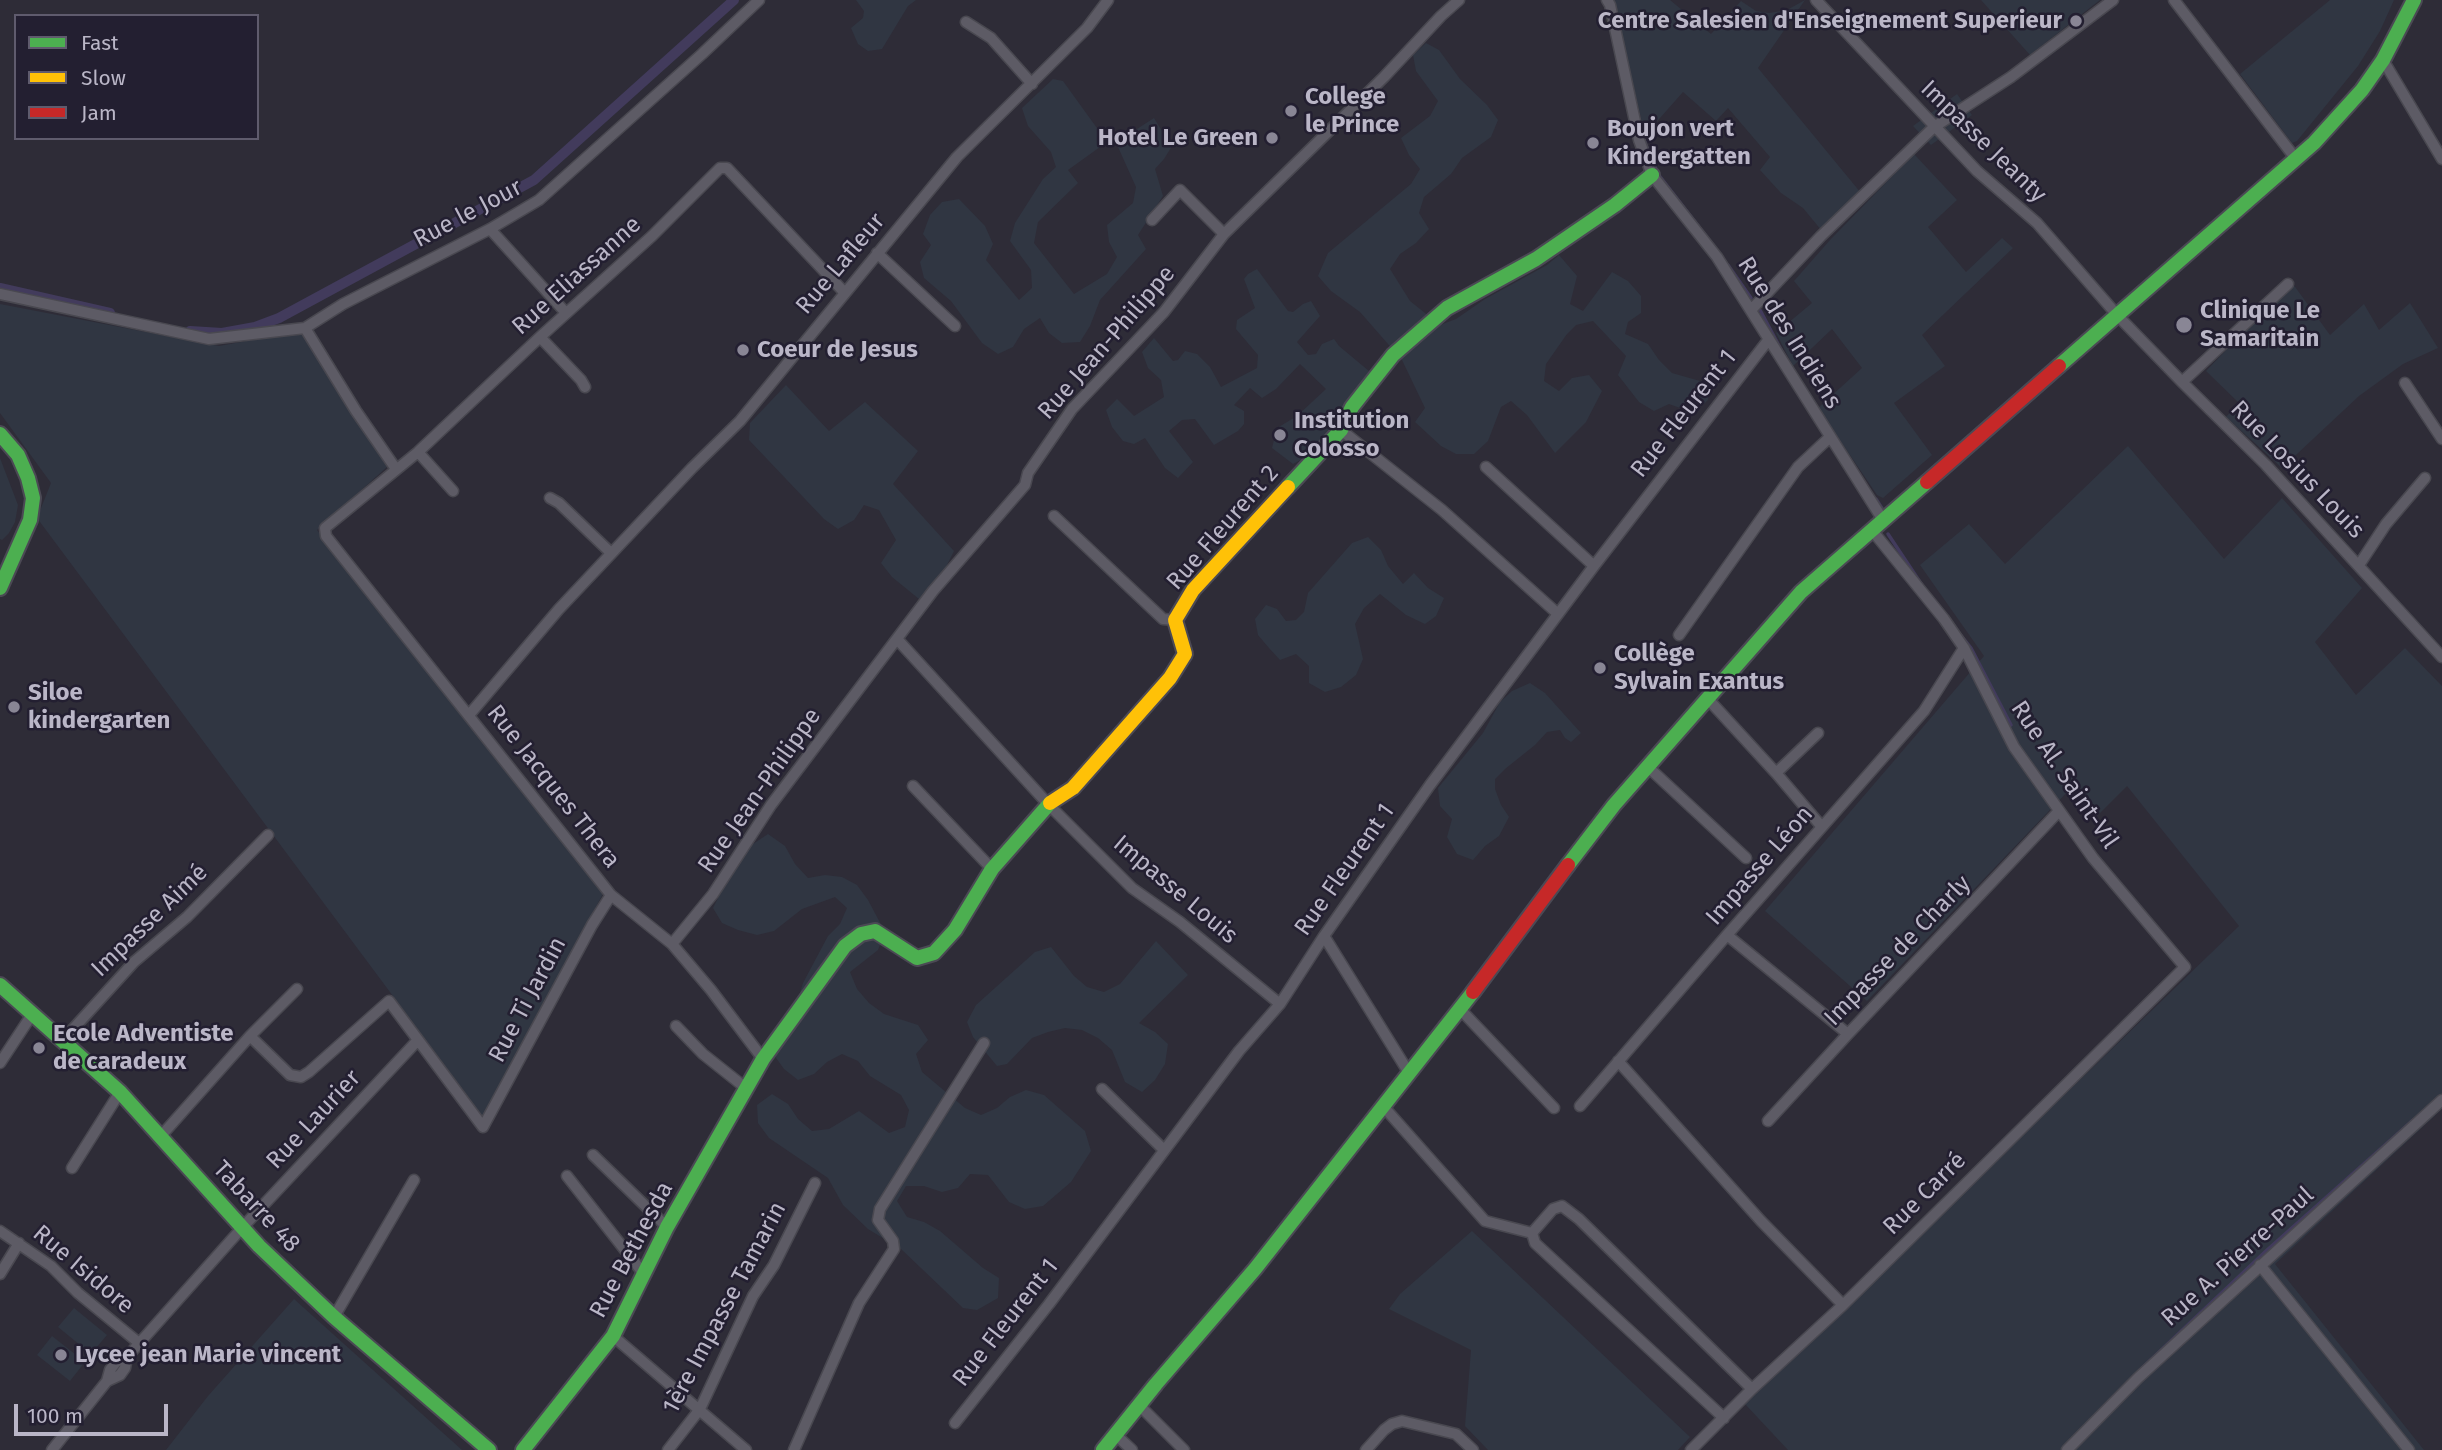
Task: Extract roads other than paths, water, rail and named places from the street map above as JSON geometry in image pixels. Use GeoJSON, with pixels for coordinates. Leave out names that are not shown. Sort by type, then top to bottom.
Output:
{"type":"FeatureCollection","features":[{"type":"Feature","properties":{"kind":"street","name":"Rue le Jour"},"geometry":{"type":"LineString","coordinates":[[304,328],[343,304],[490,229],[551,191],[759,0]]}},
{"type":"Feature","properties":{"kind":"street","name":"Rue Lafleur"},"geometry":{"type":"LineString","coordinates":[[469,715],[559,609],[740,421],[957,157],[1087,28],[1108,0]]}},
{"type":"Feature","properties":{"kind":"street","name":"Rue Jean-Philippe"},"geometry":{"type":"LineString","coordinates":[[672,944],[713,894],[771,805],[933,591],[1025,485],[1028,473],[1072,409],[1164,312],[1224,234],[1459,0]]}},
{"type":"Feature","properties":{"kind":"street","name":"Rue des Indiens"},"geometry":{"type":"LineString","coordinates":[[1607,0],[1639,140],[1652,175],[1717,257],[1752,309],[1830,437],[1877,524]]}},
{"type":"Feature","properties":{"kind":"street","name":"Impasse Jeanty"},"geometry":{"type":"LineString","coordinates":[[1816,0],[1977,171],[2037,223],[2118,316]]}},
{"type":"Feature","properties":{"kind":"street"},"geometry":{"type":"LineString","coordinates":[[1752,309],[1830,227],[1934,127],[2011,77],[2113,0]]}},
{"type":"Feature","properties":{"kind":"street"},"geometry":{"type":"LineString","coordinates":[[2174,0],[2295,159]]}},
{"type":"Feature","properties":{"kind":"street"},"geometry":{"type":"LineString","coordinates":[[1103,1450],[1255,1269],[1460,1009],[1614,805],[1801,592],[2323,134],[2383,60],[2414,0]]}},
{"type":"Feature","properties":{"kind":"street"},"geometry":{"type":"LineString","coordinates":[[966,22],[991,38],[1032,84]]}},
{"type":"Feature","properties":{"kind":"street"},"geometry":{"type":"LineString","coordinates":[[2383,60],[2442,159]]}},
{"type":"Feature","properties":{"kind":"street","name":"Rue Eliassanne"},"geometry":{"type":"LineString","coordinates":[[325,528],[418,452],[723,167],[727,168],[845,292]]}},
{"type":"Feature","properties":{"kind":"street","name":"Rue Fleurent 2"},"geometry":{"type":"LineString","coordinates":[[763,1059],[845,946],[861,934],[875,931],[917,958],[934,953],[955,930],[992,869],[1048,804],[1073,788],[1170,678],[1185,654],[1175,620],[1193,590],[1341,429],[1352,407],[1393,355],[1447,308],[1536,260],[1615,205],[1652,175]]}},
{"type":"Feature","properties":{"kind":"street"},"geometry":{"type":"LineString","coordinates":[[1152,220],[1180,190],[1224,234]]}},
{"type":"Feature","properties":{"kind":"street"},"geometry":{"type":"LineString","coordinates":[[490,229],[566,313]]}},
{"type":"Feature","properties":{"kind":"street"},"geometry":{"type":"LineString","coordinates":[[877,253],[955,326]]}},
{"type":"Feature","properties":{"kind":"street"},"geometry":{"type":"LineString","coordinates":[[2182,382],[2288,284]]}},
{"type":"Feature","properties":{"kind":"street"},"geometry":{"type":"LineString","coordinates":[[0,294],[209,339],[304,328],[396,469]]}},
{"type":"Feature","properties":{"kind":"street","name":"Rue Losius Louis"},"geometry":{"type":"LineString","coordinates":[[2118,316],[2266,465],[2442,657]]}},
{"type":"Feature","properties":{"kind":"street"},"geometry":{"type":"LineString","coordinates":[[540,337],[585,387]]}},
{"type":"Feature","properties":{"kind":"street","name":"Rue Fleurent 1"},"geometry":{"type":"LineString","coordinates":[[955,1423],[1240,1051],[1280,1004],[1324,936],[1430,785],[1769,339]]}},
{"type":"Feature","properties":{"kind":"street"},"geometry":{"type":"LineString","coordinates":[[2405,383],[2442,439]]}},
{"type":"Feature","properties":{"kind":"street"},"geometry":{"type":"LineString","coordinates":[[1341,429],[1442,510],[1558,614]]}},
{"type":"Feature","properties":{"kind":"street"},"geometry":{"type":"LineString","coordinates":[[0,433],[18,455],[33,498],[30,520],[0,588]]}},
{"type":"Feature","properties":{"kind":"street"},"geometry":{"type":"LineString","coordinates":[[1679,635],[1798,467],[1830,437]]}},
{"type":"Feature","properties":{"kind":"street"},"geometry":{"type":"LineString","coordinates":[[418,452],[453,491]]}},
{"type":"Feature","properties":{"kind":"street"},"geometry":{"type":"LineString","coordinates":[[1486,467],[1594,566]]}},
{"type":"Feature","properties":{"kind":"street"},"geometry":{"type":"LineString","coordinates":[[2359,565],[2386,524],[2425,478]]}},
{"type":"Feature","properties":{"kind":"street"},"geometry":{"type":"LineString","coordinates":[[550,498],[559,503],[611,553]]}},
{"type":"Feature","properties":{"kind":"street"},"geometry":{"type":"LineString","coordinates":[[1055,516],[1163,619],[1175,620]]}},
{"type":"Feature","properties":{"kind":"street","name":"Rue Al. Saint-Vil"},"geometry":{"type":"LineString","coordinates":[[1877,524],[1964,648],[2014,747],[2093,858],[2185,967]]}},
{"type":"Feature","properties":{"kind":"street","name":"Rue Jacques Thera"},"geometry":{"type":"LineString","coordinates":[[325,528],[326,536],[611,895],[672,944],[712,990],[763,1059]]}},
{"type":"Feature","properties":{"kind":"street","name":"Impasse Louis"},"geometry":{"type":"LineString","coordinates":[[897,639],[1048,804],[1132,888],[1180,922],[1280,1004]]}},
{"type":"Feature","properties":{"kind":"street","name":"Impasse Léon"},"geometry":{"type":"LineString","coordinates":[[1580,1107],[1924,710],[1964,648]]}},
{"type":"Feature","properties":{"kind":"street"},"geometry":{"type":"LineString","coordinates":[[1708,699],[1822,827]]}},
{"type":"Feature","properties":{"kind":"street"},"geometry":{"type":"LineString","coordinates":[[1776,773],[1818,733]]}},
{"type":"Feature","properties":{"kind":"street"},"geometry":{"type":"LineString","coordinates":[[1647,766],[1746,858]]}},
{"type":"Feature","properties":{"kind":"street"},"geometry":{"type":"LineString","coordinates":[[913,786],[992,869]]}},
{"type":"Feature","properties":{"kind":"street","name":"Impasse de Charly"},"geometry":{"type":"LineString","coordinates":[[1768,1121],[2059,811]]}},
{"type":"Feature","properties":{"kind":"street","name":"Impasse Aimé"},"geometry":{"type":"LineString","coordinates":[[63,1040],[134,962],[187,917],[268,835]]}},
{"type":"Feature","properties":{"kind":"street","name":"Rue Ti Jardin"},"geometry":{"type":"LineString","coordinates":[[418,1040],[483,1127],[592,925],[611,895]]}},
{"type":"Feature","properties":{"kind":"street"},"geometry":{"type":"LineString","coordinates":[[1727,935],[1848,1034]]}},
{"type":"Feature","properties":{"kind":"street"},"geometry":{"type":"LineString","coordinates":[[1324,936],[1409,1073]]}},
{"type":"Feature","properties":{"kind":"street","name":"Rue Carré"},"geometry":{"type":"LineString","coordinates":[[1691,1450],[1843,1305],[2185,967]]}},
{"type":"Feature","properties":{"kind":"street","name":"Tabarre 48"},"geometry":{"type":"LineString","coordinates":[[0,985],[120,1093],[241,1229],[334,1317],[489,1450]]}},
{"type":"Feature","properties":{"kind":"street"},"geometry":{"type":"LineString","coordinates":[[161,1136],[250,1036],[298,989]]}},
{"type":"Feature","properties":{"kind":"street"},"geometry":{"type":"LineString","coordinates":[[250,1036],[290,1075],[301,1077],[390,1001],[418,1040]]}},
{"type":"Feature","properties":{"kind":"street"},"geometry":{"type":"LineString","coordinates":[[1460,1009],[1554,1108]]}},
{"type":"Feature","properties":{"kind":"street"},"geometry":{"type":"LineString","coordinates":[[0,1063],[33,1013]]}},
{"type":"Feature","properties":{"kind":"street"},"geometry":{"type":"LineString","coordinates":[[676,1026],[704,1054],[747,1088]]}},
{"type":"Feature","properties":{"kind":"street","name":"Rue Laurier"},"geometry":{"type":"LineString","coordinates":[[52,1450],[107,1381],[116,1362],[127,1357],[241,1229],[418,1040]]}},
{"type":"Feature","properties":{"kind":"street"},"geometry":{"type":"LineString","coordinates":[[794,1450],[859,1303],[894,1248],[878,1220],[880,1209],[984,1043]]}},
{"type":"Feature","properties":{"kind":"street","name":"Rue Bethesda"},"geometry":{"type":"LineString","coordinates":[[523,1450],[613,1336],[667,1227],[763,1059]]}},
{"type":"Feature","properties":{"kind":"street"},"geometry":{"type":"LineString","coordinates":[[1618,1061],[1761,1221],[1843,1305]]}},
{"type":"Feature","properties":{"kind":"street"},"geometry":{"type":"LineString","coordinates":[[1102,1089],[1164,1150]]}},
{"type":"Feature","properties":{"kind":"street"},"geometry":{"type":"LineString","coordinates":[[72,1168],[120,1093]]}},
{"type":"Feature","properties":{"kind":"street","name":"Rue A. Pierre-Paul"},"geometry":{"type":"LineString","coordinates":[[2067,1450],[2138,1378],[2442,1100]]}},
{"type":"Feature","properties":{"kind":"street"},"geometry":{"type":"LineString","coordinates":[[1383,1106],[1485,1221],[1532,1233]]}},
{"type":"Feature","properties":{"kind":"street"},"geometry":{"type":"LineString","coordinates":[[593,1155],[667,1227]]}},
{"type":"Feature","properties":{"kind":"street"},"geometry":{"type":"LineString","coordinates":[[567,1176],[643,1273]]}},
{"type":"Feature","properties":{"kind":"street"},"geometry":{"type":"LineString","coordinates":[[334,1317],[414,1181]]}},
{"type":"Feature","properties":{"kind":"street","name":"1ère Impasse Tamarin"},"geometry":{"type":"LineString","coordinates":[[668,1450],[699,1409],[753,1296],[774,1265],[815,1183]]}},
{"type":"Feature","properties":{"kind":"street"},"geometry":{"type":"LineString","coordinates":[[1532,1233],[1553,1209],[1562,1206],[1579,1219],[1752,1389]]}},
{"type":"Feature","properties":{"kind":"street","name":"Rue Isidore"},"geometry":{"type":"LineString","coordinates":[[0,1231],[51,1266],[78,1293],[139,1343]]}},
{"type":"Feature","properties":{"kind":"street"},"geometry":{"type":"LineString","coordinates":[[1532,1233],[1535,1243],[1724,1418]]}},
{"type":"Feature","properties":{"kind":"street"},"geometry":{"type":"LineString","coordinates":[[0,1274],[19,1242]]}},
{"type":"Feature","properties":{"kind":"street"},"geometry":{"type":"LineString","coordinates":[[2260,1265],[2409,1450]]}},
{"type":"Feature","properties":{"kind":"street"},"geometry":{"type":"LineString","coordinates":[[613,1336],[746,1450]]}},
{"type":"Feature","properties":{"kind":"street"},"geometry":{"type":"LineString","coordinates":[[1139,1405],[1184,1450]]}},
{"type":"Feature","properties":{"kind":"street"},"geometry":{"type":"LineString","coordinates":[[1366,1450],[1392,1423],[1402,1421],[1456,1434],[1473,1450]]}},
{"type":"Feature","properties":{"kind":"street"},"geometry":{"type":"LineString","coordinates":[[1116,1435],[1132,1450]]}},
{"type":"Feature","properties":{"kind":"waterway"},"geometry":{"type":"LineString","coordinates":[[190,331],[222,333],[255,327],[279,318],[534,180],[734,0]]}},
{"type":"Feature","properties":{"kind":"waterway"},"geometry":{"type":"LineString","coordinates":[[1643,138],[1658,174],[1713,245]]}},
{"type":"Feature","properties":{"kind":"waterway"},"geometry":{"type":"LineString","coordinates":[[1728,265],[1751,298]]}},
{"type":"Feature","properties":{"kind":"waterway"},"geometry":{"type":"LineString","coordinates":[[0,288],[110,313]]}},
{"type":"Feature","properties":{"kind":"waterway"},"geometry":{"type":"LineString","coordinates":[[1760,310],[1785,357]]}},
{"type":"Feature","properties":{"kind":"waterway"},"geometry":{"type":"LineString","coordinates":[[1876,499],[1885,513]]}},
{"type":"Feature","properties":{"kind":"waterway"},"geometry":{"type":"LineString","coordinates":[[1888,534],[1922,585]]}},
{"type":"Feature","properties":{"kind":"waterway"},"geometry":{"type":"LineString","coordinates":[[1959,633],[1971,648],[2011,725]]}},
{"type":"Feature","properties":{"kind":"waterway"},"geometry":{"type":"LineString","coordinates":[[2140,1370],[2266,1251],[2413,1120]]}},
{"type":"Feature","properties":{"kind":"place","name":"Centre Salesien d'Enseignement Superieur"},"geometry":{"type":"Point","coordinates":[2076,21]}},
{"type":"Feature","properties":{"kind":"place","name":"College le Prince"},"geometry":{"type":"Point","coordinates":[1291,111]}},
{"type":"Feature","properties":{"kind":"place","name":"Hotel Le Green"},"geometry":{"type":"Point","coordinates":[1272,138]}},
{"type":"Feature","properties":{"kind":"place","name":"Boujon vert Kindergatten"},"geometry":{"type":"Point","coordinates":[1593,143]}},
{"type":"Feature","properties":{"kind":"place","name":"Clinique Le Samaritain"},"geometry":{"type":"Point","coordinates":[2184,325]}},
{"type":"Feature","properties":{"kind":"place","name":"Coeur de Jesus"},"geometry":{"type":"Point","coordinates":[743,350]}},
{"type":"Feature","properties":{"kind":"place","name":"Institution Colosso"},"geometry":{"type":"Point","coordinates":[1280,435]}},
{"type":"Feature","properties":{"kind":"place","name":"Collège Sylvain Exantus"},"geometry":{"type":"Point","coordinates":[1600,668]}},
{"type":"Feature","properties":{"kind":"place","name":"Siloe kindergarten"},"geometry":{"type":"Point","coordinates":[14,707]}},
{"type":"Feature","properties":{"kind":"place","name":"Ecole Adventiste de caradeux"},"geometry":{"type":"Point","coordinates":[39,1048]}},
{"type":"Feature","properties":{"kind":"place","name":"Lycee jean Marie vincent"},"geometry":{"type":"Point","coordinates":[61,1355]}}]}
